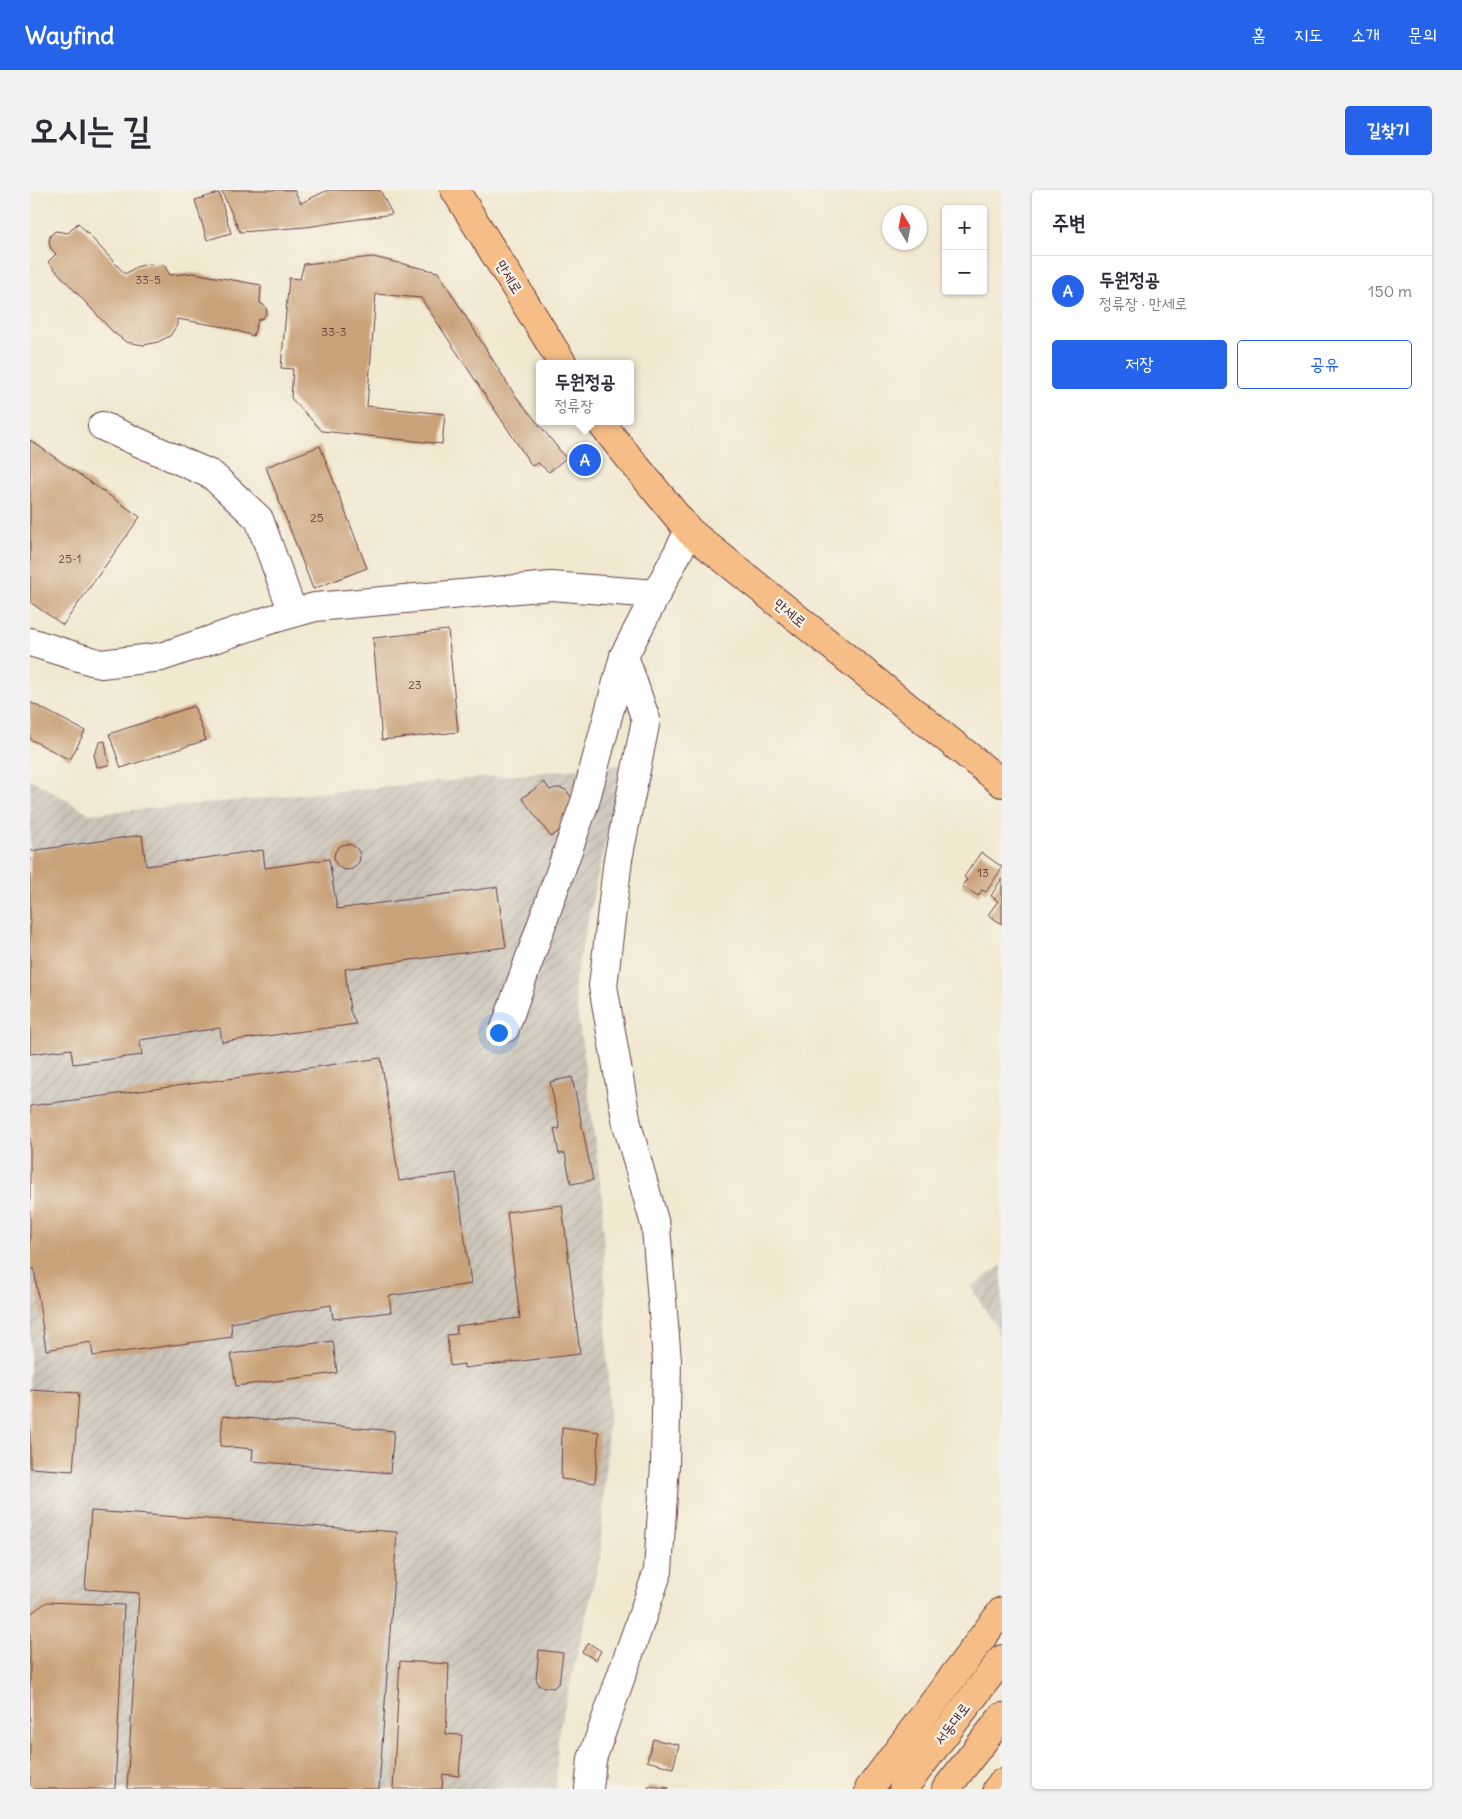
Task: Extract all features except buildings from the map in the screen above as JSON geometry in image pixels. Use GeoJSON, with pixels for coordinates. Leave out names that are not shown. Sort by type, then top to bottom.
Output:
{"type":"FeatureCollection","features":[{"type":"Feature","properties":{"kind":"main road","name":"만세로"},"geometry":{"type":"LineString","coordinates":[[455,190],[561,360]]}},
{"type":"Feature","properties":{"kind":"main road","name":"만세로"},"geometry":{"type":"LineString","coordinates":[[602,425],[689,531],[1002,783]]}},
{"type":"Feature","properties":{"kind":"main road"},"geometry":{"type":"LineString","coordinates":[[869,1789],[1002,1611]]}},
{"type":"Feature","properties":{"kind":"main road","name":"서동대로"},"geometry":{"type":"LineString","coordinates":[[903,1789],[1002,1659]]}},
{"type":"Feature","properties":{"kind":"main road"},"geometry":{"type":"LineString","coordinates":[[946,1789],[1002,1717]]}},
{"type":"Feature","properties":{"kind":"main road"},"geometry":{"type":"LineString","coordinates":[[997,1789],[1002,1783]]}},
{"type":"Feature","properties":{"kind":"lane"},"geometry":{"type":"LineString","coordinates":[[102,426],[212,476],[259,519],[293,614]]}},
{"type":"Feature","properties":{"kind":"lane"},"geometry":{"type":"LineString","coordinates":[[505,1028],[585,802],[624,656],[689,531]]}},
{"type":"Feature","properties":{"kind":"lane"},"geometry":{"type":"LineString","coordinates":[[30,642],[101,664],[161,657],[314,607],[551,586],[656,594]]}},
{"type":"Feature","properties":{"kind":"lane"},"geometry":{"type":"LineString","coordinates":[[590,1789],[592,1759],[658,1571],[665,1465],[667,1361],[656,1228],[627,1124],[603,986],[618,859],[646,720],[624,656]]}},
{"type":"Feature","properties":{"kind":"shaded area"},"geometry":{"type":"Polygon","coordinates":[[[622,765],[574,984],[602,1196],[609,1411],[600,1558],[558,1735],[556,1789],[30,1789],[30,779],[90,814],[622,765]]]}},
{"type":"Feature","properties":{"kind":"shaded area"},"geometry":{"type":"Polygon","coordinates":[[[1002,1265],[1002,1343],[995,1325],[971,1287],[1002,1265]]]}},
{"type":"Feature","properties":{"kind":"place","name":"두원정공"},"geometry":{"type":"Point","coordinates":[585,460]}}]}
